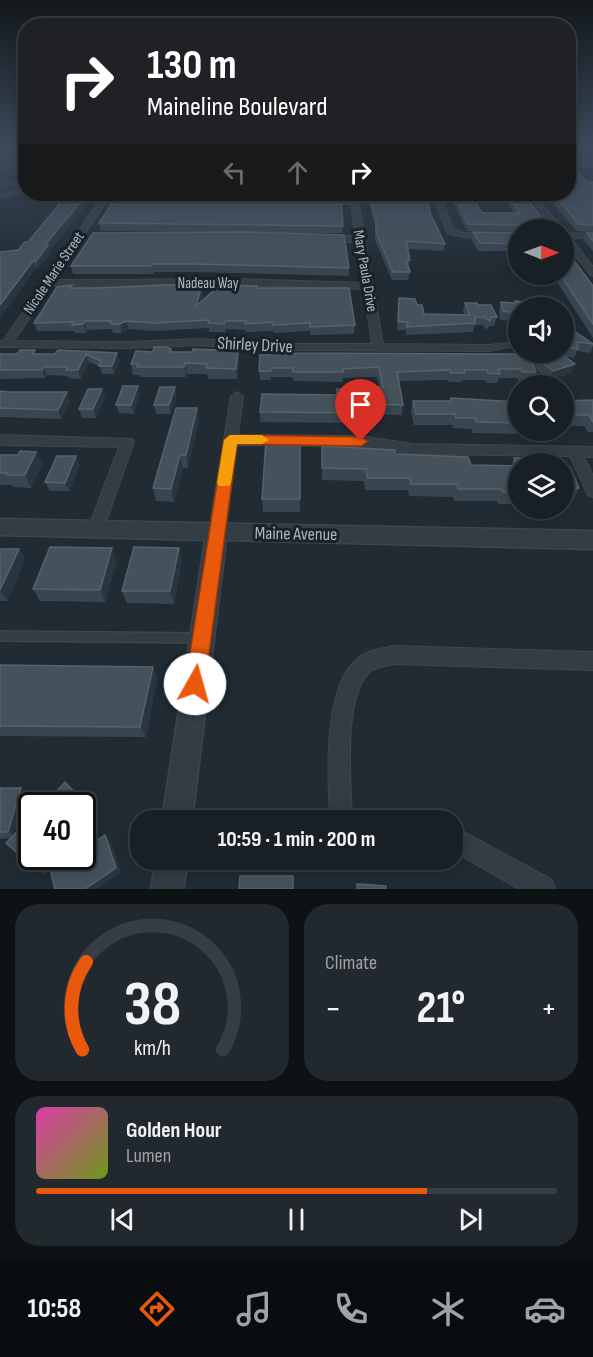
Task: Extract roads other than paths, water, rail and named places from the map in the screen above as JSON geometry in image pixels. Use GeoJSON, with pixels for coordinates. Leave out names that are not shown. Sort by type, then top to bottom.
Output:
{"type":"FeatureCollection","features":[{"type":"Feature","properties":{"kind":"street","name":"Nicole Marie Street"},"geometry":{"type":"LineString","coordinates":[[3,344],[103,202],[108,201]]}},
{"type":"Feature","properties":{"kind":"street"},"geometry":{"type":"LineString","coordinates":[[311,202],[322,201]]}},
{"type":"Feature","properties":{"kind":"street","name":"Mary Paula Drive"},"geometry":{"type":"LineString","coordinates":[[354,201],[378,348]]}},
{"type":"Feature","properties":{"kind":"street"},"geometry":{"type":"LineString","coordinates":[[439,201],[450,231],[464,235],[508,236]]}},
{"type":"Feature","properties":{"kind":"street"},"geometry":{"type":"LineString","coordinates":[[536,201],[550,219]]}},
{"type":"Feature","properties":{"kind":"street"},"geometry":{"type":"LineString","coordinates":[[79,236],[90,236]]}},
{"type":"Feature","properties":{"kind":"street"},"geometry":{"type":"LineString","coordinates":[[574,236],[593,236]]}},
{"type":"Feature","properties":{"kind":"street"},"geometry":{"type":"LineString","coordinates":[[316,238],[360,239]]}},
{"type":"Feature","properties":{"kind":"street"},"geometry":{"type":"LineString","coordinates":[[574,249],[593,273]]}},
{"type":"Feature","properties":{"kind":"street","name":"Nadeau Way"},"geometry":{"type":"LineString","coordinates":[[47,283],[235,282],[368,286]]}},
{"type":"Feature","properties":{"kind":"street","name":"Shirley Drive"},"geometry":{"type":"LineString","coordinates":[[3,344],[125,345],[201,342],[271,347],[378,348],[490,348],[508,344]]}},
{"type":"Feature","properties":{"kind":"street"},"geometry":{"type":"LineString","coordinates":[[178,810],[237,396]]}},
{"type":"Feature","properties":{"kind":"street"},"geometry":{"type":"LineString","coordinates":[[0,440],[127,442],[96,529]]}},
{"type":"Feature","properties":{"kind":"street"},"geometry":{"type":"LineString","coordinates":[[230,440],[361,441],[412,449],[593,452]]}},
{"type":"Feature","properties":{"kind":"street"},"geometry":{"type":"LineString","coordinates":[[575,452],[593,491]]}},
{"type":"Feature","properties":{"kind":"street","name":"Maine Avenue"},"geometry":{"type":"LineString","coordinates":[[0,527],[593,540]]}},
{"type":"Feature","properties":{"kind":"street"},"geometry":{"type":"LineString","coordinates":[[341,810],[341,725],[347,688],[365,664],[393,655],[593,661]]}},
{"type":"Feature","properties":{"kind":"street"},"geometry":{"type":"LineString","coordinates":[[463,844],[543,889]]}},
{"type":"Feature","properties":{"kind":"street"},"geometry":{"type":"LineString","coordinates":[[167,889],[170,870]]}},
{"type":"Feature","properties":{"kind":"lane"},"geometry":{"type":"LineString","coordinates":[[0,196],[18,192]]}},
{"type":"Feature","properties":{"kind":"lane"},"geometry":{"type":"LineString","coordinates":[[0,636],[201,638]]}}]}
